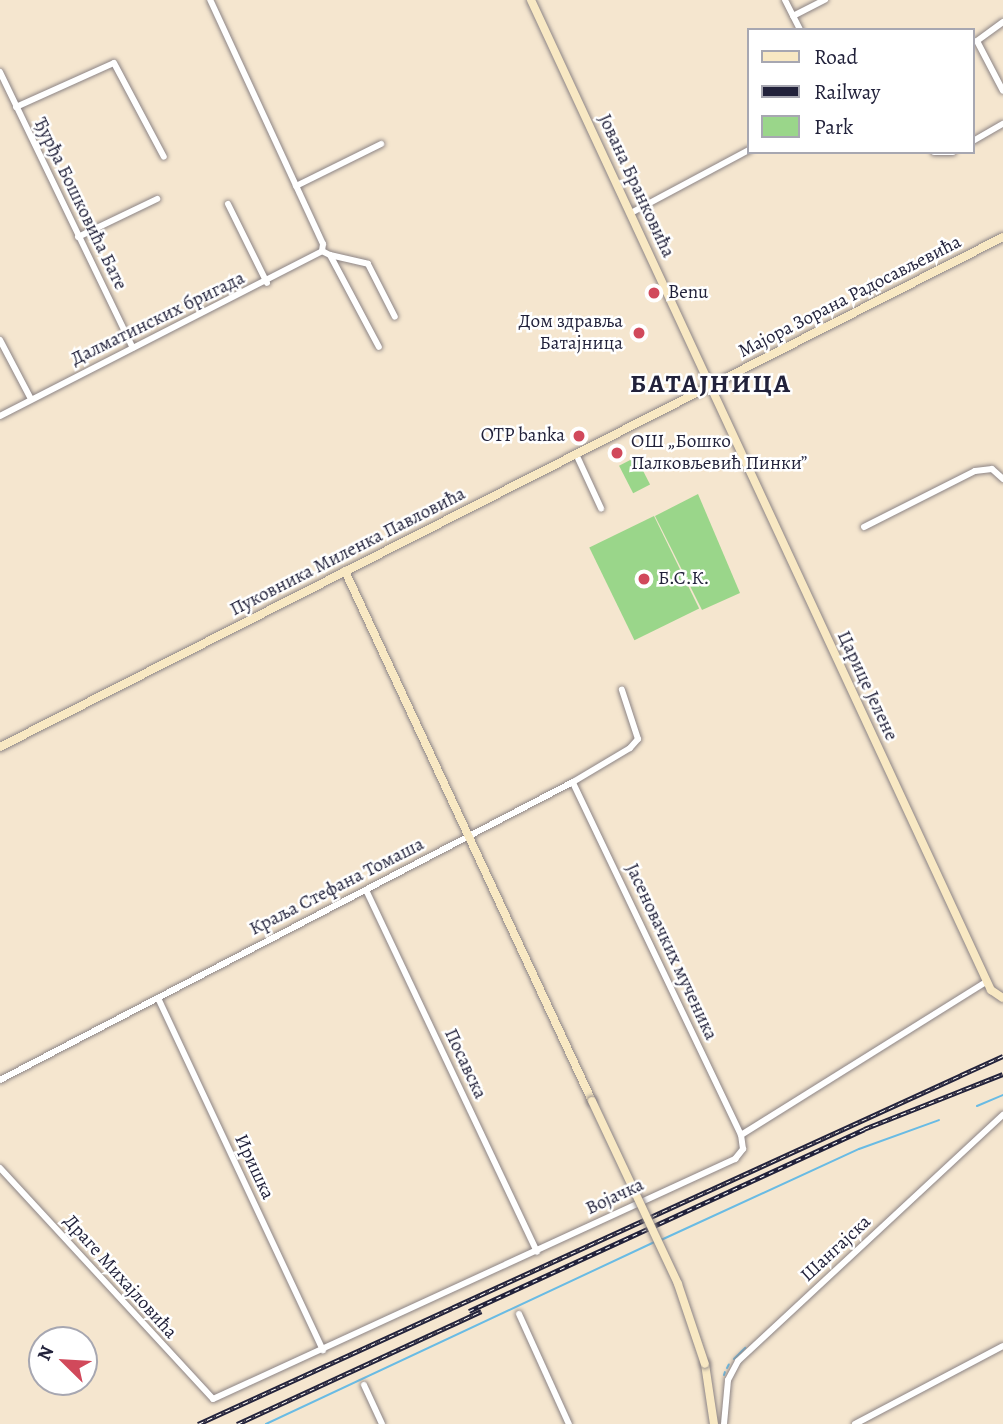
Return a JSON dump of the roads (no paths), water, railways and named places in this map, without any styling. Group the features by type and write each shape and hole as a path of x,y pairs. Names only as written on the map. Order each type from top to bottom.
{"main road":[{"name":"Јована Бранковића","path":"531,0 711,385"},
{"name":"Мајора Зорана Радосављевића","path":"711,385 1003,237"},
{"name":"Пуковника Миленка Павловића","path":"0,747 711,385"},
{"name":"Царице Јелене","path":"711,385 987,981 1000,998"},
{"path":"345,571 678,1284 705,1364 714,1424"}],"street":[{"path":"209,0 323,248 330,255 379,347"},
{"path":"785,0 799,28"},
{"path":"793,16 825,0"},
{"path":"1003,22 976,41 1003,91"},
{"path":"16,107 114,63 164,157"},
{"name":"Ђурђа Бошковића Бате","path":"0,72 132,348"},
{"path":"975,140 1003,124"},
{"path":"296,186 381,144"},
{"path":"631,213 748,150"},
{"path":"78,237 157,199"},
{"path":"228,204 267,283"},
{"name":"Далматинских бригада","path":"0,416 267,283 323,248"},
{"path":"330,255 368,264 395,317"},
{"path":"0,340 31,399"},
{"path":"576,454 601,508"},
{"path":"864,527 975,471 992,469 1003,479"},
{"name":"Краља Стефана Томаша","path":"0,1080 573,782 636,743 637,733 622,690"},
{"name":"Јасеновачких мученика","path":"573,782 741,1135"},
{"name":"Посавска","path":"366,890 537,1252"},
{"path":"741,1135 987,981"},
{"name":"Иришка","path":"158,998 323,1350"},
{"name":"Шангајска","path":"724,1424 727,1386 735,1365 1003,1115"},
{"name":"Војачка","path":"220,1398 735,1159 743,1151 741,1135"},
{"name":"Драге Михајловића","path":"0,1168 206,1396 220,1398"},
{"path":"519,1314 569,1424"},
{"path":"855,1424 1003,1346"},
{"path":"364,1385 382,1424"}],"waterway":[{"path":"977,1106 1003,1095"},
{"path":"661,1240 859,1149 939,1120"},
{"path":"266,1424 655,1242"},
{"path":"734,1359 745,1348"},
{"path":"727,1368 729,1364"}],"railway":[{"path":"198,1424 1003,1056"},
{"path":"469,1311 864,1129 1003,1074"},
{"path":"237,1424 481,1311"}],"place":[{"name":"Benu","path":"654,293"},
{"name":"Дом здравља Батајница","path":"639,333"},
{"name":"OTP banka","path":"579,436"},
{"name":"ОШ „Бошко Палковљевић Пинки”","path":"617,453"},
{"name":"Б.С.К.","path":"644,579"}],"district":[{"name":"БАТАЈНИЦА","path":"711,384"}]}
